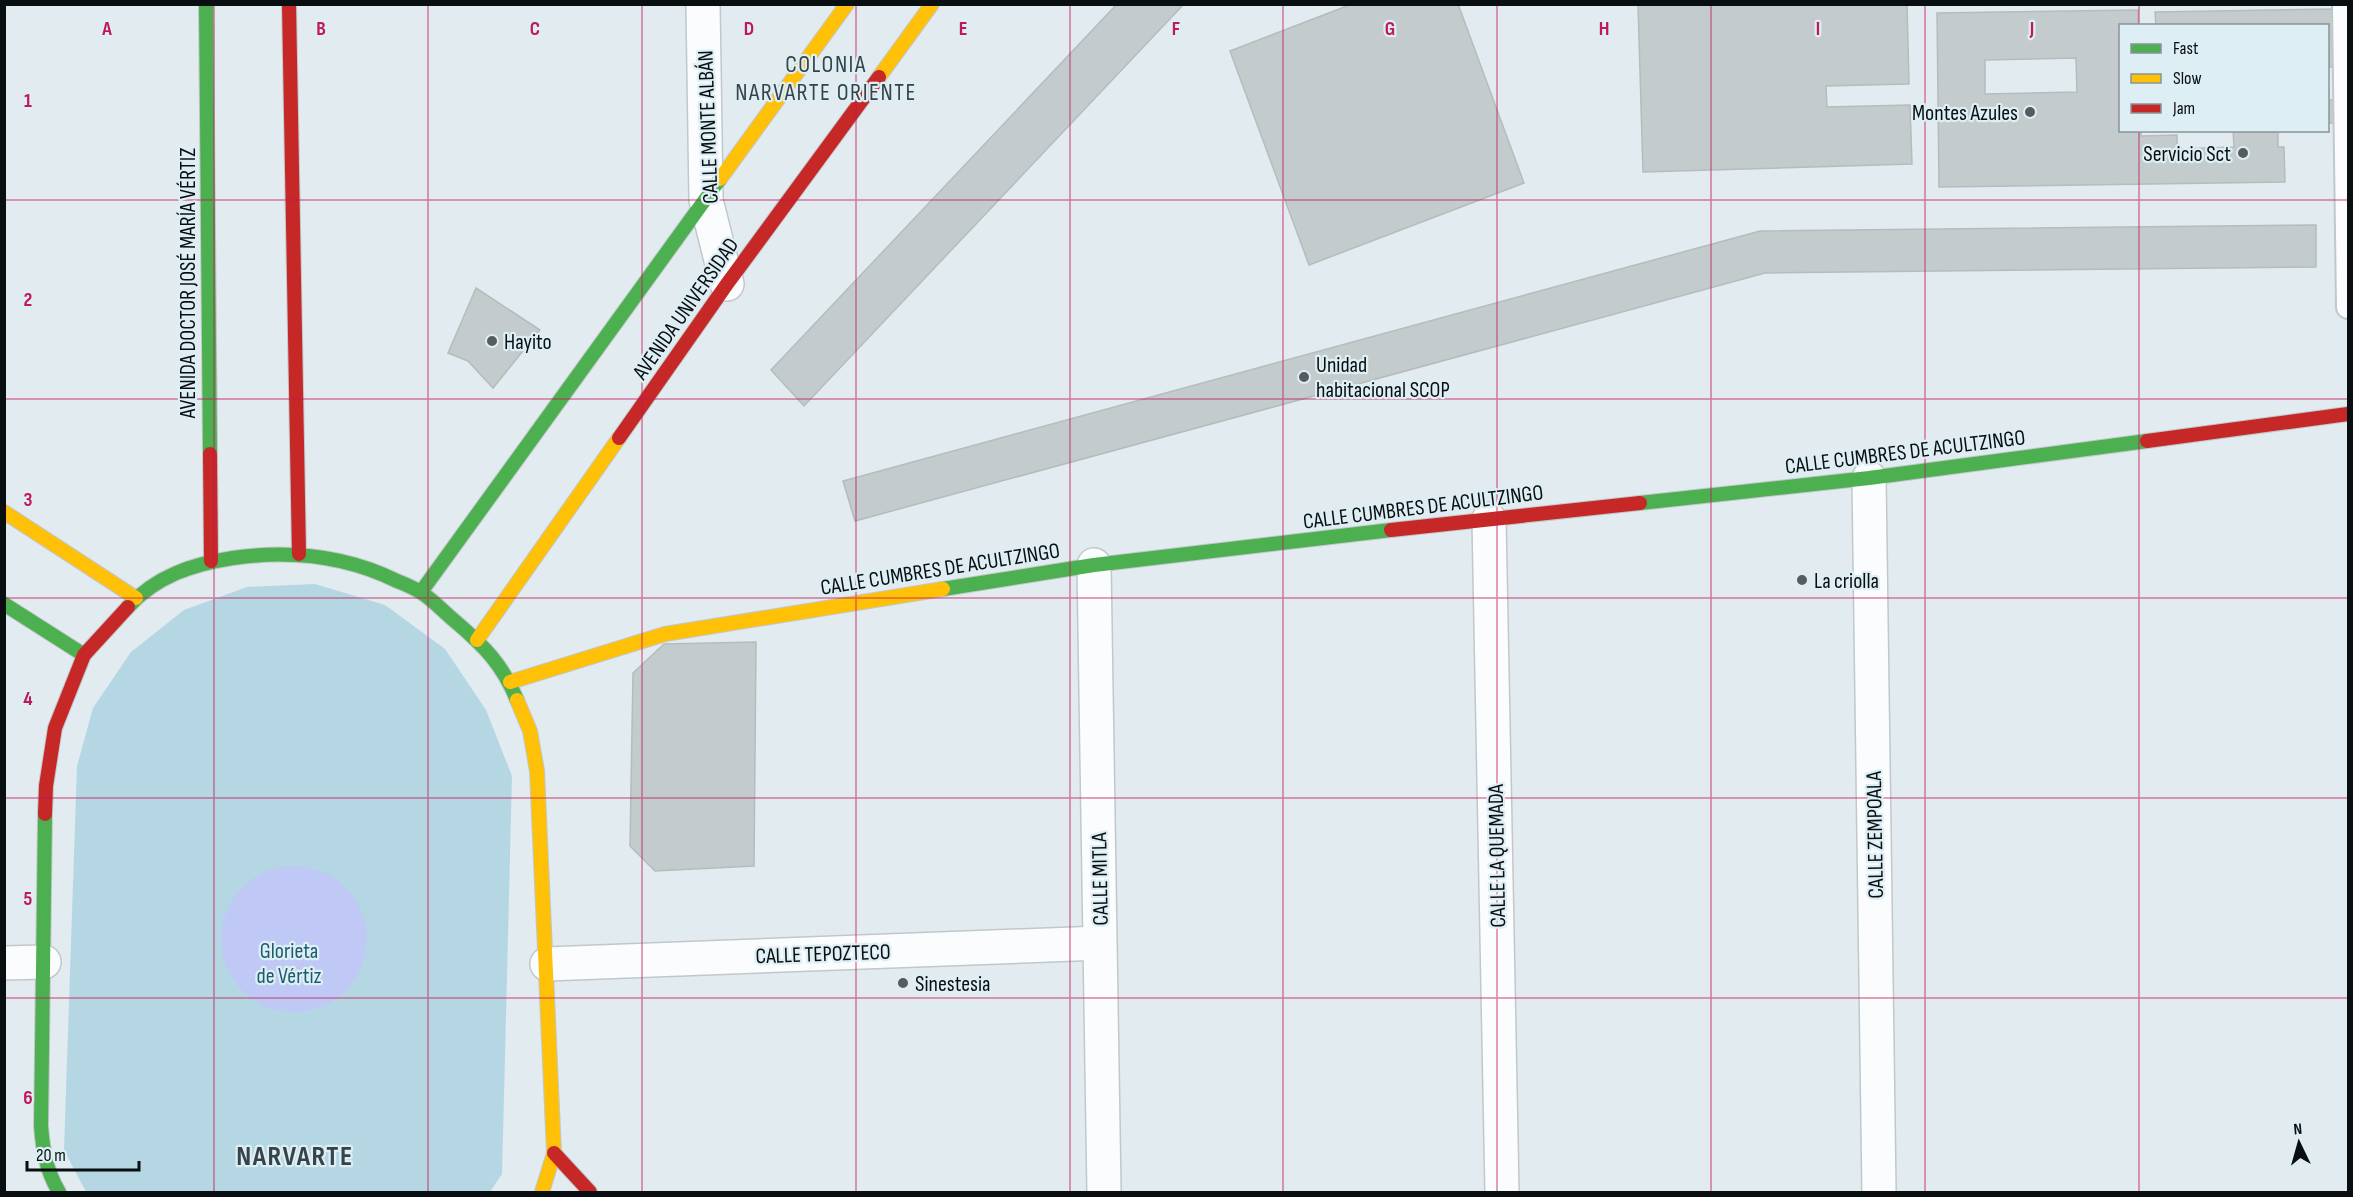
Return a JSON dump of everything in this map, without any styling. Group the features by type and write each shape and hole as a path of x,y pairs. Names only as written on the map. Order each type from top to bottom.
{"main road":[{"name":"AVENIDA DOCTOR JOSÉ MARÍA VÉRTIZ","path":"206,4 211,561"},
{"path":"289,4 299,554"},
{"name":"AVENIDA UNIVERSIDAD","path":"421,592 847,4"},
{"name":"AVENIDA UNIVERSIDAD","path":"477,640 727,284 932,4"},
{"name":"CALLE CUMBRES DE ACULTZINGO","path":"510,682 665,634 1094,565 1869,478 2349,414"},
{"path":"4,512 136,598"},
{"path":"59,1192 52,1180 44,1155 41,1126 46,786 55,728 84,655 136,598 169,574 211,561 261,554 299,554 370,568 421,592 477,640 498,662 510,682 530,731 537,771 554,1153 542,1192"},
{"path":"4,604 84,655"},
{"path":"554,1153 590,1192"}],"street":[{"name":"CALLE MONTE ALBÁN","path":"703,4 706,200 727,284"},
{"name":"CALLE ZEMPOALA","path":"1869,478 1879,1192"},
{"name":"CALLE LA QUEMADA","path":"1489,519 1502,1192"},
{"name":"CALLE MITLA","path":"1094,565 1104,1192"},
{"name":"CALLE TEPOZTECO","path":"547,964 1100,943"},
{"path":"4,963 44,962"}],"lane":[{"path":"2344,4 2349,307"}],"green space":[{"name":"Glorieta de Vértiz","path":"315,584 385,605 445,649 486,710 512,776 502,1174 490,1192 86,1192 64,1150 77,766 93,708 131,652 184,610 247,587"}],"water":[{"path":"294,866 322,872 346,887 361,911 367,939 361,967 346,991 322,1006 294,1012 266,1006 242,991 227,967 221,939 227,911 242,887 266,872"}],"building":[{"path":"1117,4 1184,4 804,406 771,370"},
{"path":"1352,4 1458,4 1524,183 1309,265 1230,51"},
{"path":"1638,4 1907,4 1909,84 1826,86 1827,107 1910,105 1912,164 1643,172"},
{"path":"2334,9 2335,67 2329,67 2329,24 2156,24 2155,12"},
{"name":"Montes Azules","path":"2138,10 2138,24 2119,24 2119,132 2141,132 2141,136 2177,135 2177,149 2234,147 2233,132 2278,132 2278,147 2284,147 2285,182 1939,187 1937,13","holes":["2076,58 2077,92 1985,94 1985,60"]},
{"path":"2329,100 2338,100 2338,123 2329,123"},
{"name":"Unidad habitacional SCOP","path":"2316,225 2316,267 1765,273 855,521 843,481 1760,231"},
{"name":"Hayito","path":"476,288 540,330 493,388 468,361 448,353"},
{"path":"756,642 754,866 655,871 630,846 633,673 664,644"}],"traffic: fast":[{"path":"206,4 210,454"},
{"path":"421,592 720,179"},
{"path":"1640,503 1869,478 2147,441"},
{"path":"943,589 1094,565 1391,530"},
{"path":"128,607 163,579 190,568 233,558 296,555 358,566 410,586 426,596 492,657 506,676 517,700"},
{"path":"4,604 84,655"},
{"path":"45,814 41,1126 46,1160 59,1192"}],"traffic: slow":[{"path":"720,179 847,4"},
{"path":"879,77 932,4"},
{"path":"477,640 619,438"},
{"path":"4,512 136,598"},
{"path":"510,682 665,634 943,589"},
{"path":"517,700 530,731 537,771 554,1153 542,1192"}],"traffic: jam":[{"path":"289,4 299,554"},
{"path":"619,438 727,284 879,77"},
{"path":"2147,441 2348,414"},
{"path":"210,454 211,561"},
{"path":"1391,530 1640,503"},
{"path":"45,814 46,786 55,728 84,655 128,607"},
{"path":"554,1153 590,1192"}],"place":[{"name":"Montes Azules","path":"2030,112"},
{"name":"Servicio Sct","path":"2243,153"},
{"name":"Hayito","path":"492,341"},
{"name":"Unidad habitacional SCOP","path":"1304,377"},
{"name":"La criolla","path":"1802,580"},
{"name":"Sinestesia","path":"903,983"}],"district":[{"name":"COLONIA NARVARTE ORIENTE","path":"826,78"},
{"name":"NARVARTE","path":"295,1155"}]}
